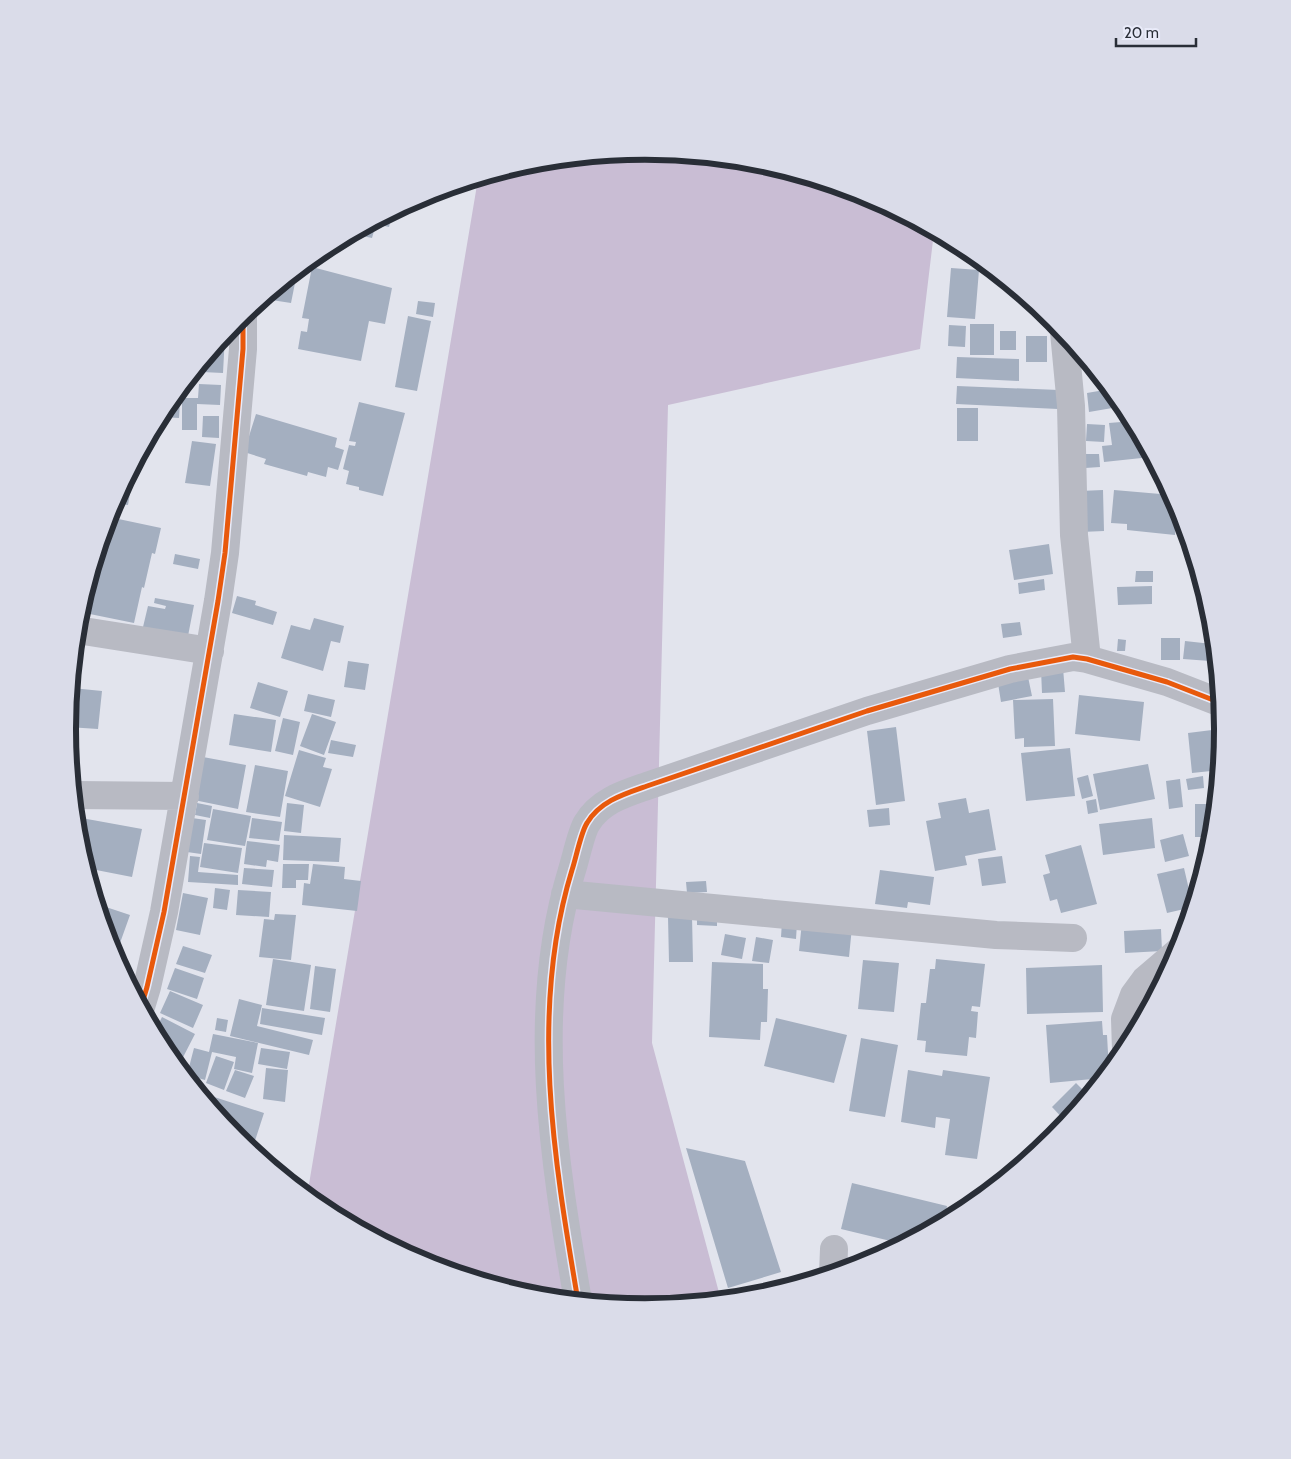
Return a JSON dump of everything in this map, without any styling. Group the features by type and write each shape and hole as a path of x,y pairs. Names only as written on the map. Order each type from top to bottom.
{"street":[{"path":"145,999 164,912 185,796 225,553 243,349 243,327"},
{"path":"1065,346 1071,406 1074,535 1088,659"},
{"path":"85,631 210,652"},
{"path":"577,1295 554,1141 548,1030 554,959 565,894 586,824 599,809 612,799 858,714 991,674 1072,657 1088,659 1167,682 1214,700"},
{"path":"80,795 185,796"},
{"path":"565,894 996,935 1073,938"},
{"path":"1126,1035 1125,1019 1134,995 1145,980 1163,964"}],"shaded area":[{"path":"608,161 683,161 720,165 757,171 828,190 897,219 933,239 920,349 668,405 652,1043 719,1294 683,1298 608,1298 534,1288 498,1279 463,1269 394,1240 329,1203 308,1188 477,186 534,171"}],"building":[{"path":"391,221 389,227 382,225"},
{"path":"374,230 372,238 363,236"},
{"path":"313,267 392,288 385,324 369,321 361,361 298,349 301,331 307,332 309,319 302,318"},
{"path":"951,268 979,270 975,319 947,317"},
{"path":"295,283 291,303 272,300"},
{"path":"418,301 435,303 433,317 416,314"},
{"path":"408,316 431,321 417,391 395,387"},
{"path":"970,324 994,324 994,355 970,355"},
{"path":"949,325 966,326 965,347 948,346"},
{"path":"1000,331 1016,331 1016,350 1000,350"},
{"path":"1026,336 1047,336 1047,362 1026,362"},
{"path":"224,347 223,373 203,372"},
{"path":"957,357 1019,359 1019,381 956,378"},
{"path":"199,384 221,385 220,405 197,404 197,430 182,430 182,399 198,398"},
{"path":"957,386 1059,390 1058,409 956,404"},
{"path":"1102,390 1115,408 1089,412 1087,393"},
{"path":"180,402 179,418 169,417"},
{"path":"359,402 405,413 383,496 359,490 359,487 346,484 349,471 343,469 349,445 355,446 356,442 349,441"},
{"path":"957,408 978,408 978,441 957,441"},
{"path":"256,414 337,438 335,447 344,450 338,470 328,467 326,477 308,472 307,476 264,464 266,459 244,452"},
{"path":"203,416 219,416 219,438 202,437"},
{"path":"1124,422 1145,458 1104,462 1102,446 1112,445 1109,423"},
{"path":"1087,424 1105,425 1104,442 1086,441"},
{"path":"192,441 216,444 210,486 185,483"},
{"path":"1085,454 1099,454 1100,467 1085,468"},
{"path":"131,487 128,505 123,504"},
{"path":"1103,490 1104,531 1081,532 1080,491"},
{"path":"1114,490 1163,494 1176,525 1175,535 1127,530 1127,524 1111,523"},
{"path":"117,519 161,528 155,554 152,553 144,588 142,587 134,623 88,614 106,547"},
{"path":"1049,544 1053,574 1014,580 1009,550"},
{"path":"175,554 200,559 198,569 173,564"},
{"path":"1136,571 1153,571 1153,582 1135,582"},
{"path":"1044,579 1045,590 1019,594 1018,583"},
{"path":"1152,586 1152,604 1118,605 1117,587"},
{"path":"237,596 256,601 255,605 277,612 273,625 232,613"},
{"path":"155,598 194,605 188,636 143,627 148,606 165,609 166,606 154,603"},
{"path":"314,618 344,626 340,643 331,641 323,671 281,658 291,625 310,630"},
{"path":"1020,622 1022,635 1003,638 1001,624"},
{"path":"1161,638 1180,638 1180,660 1161,660"},
{"path":"1118,639 1126,640 1125,651 1117,651"},
{"path":"1185,641 1208,644 1210,661 1183,659"},
{"path":"348,661 369,664 365,690 344,687"},
{"path":"1063,668 1065,692 1042,693 1041,670"},
{"path":"1027,672 1032,696 1001,702 997,677"},
{"path":"258,682 288,691 280,717 250,708"},
{"path":"77,689 102,691 98,729 76,728"},
{"path":"308,694 335,700 331,717 304,711"},
{"path":"1079,695 1144,702 1140,741 1075,734"},
{"path":"1053,699 1055,746 1024,747 1024,738 1015,739 1013,700"},
{"path":"234,714 276,720 271,752 229,745"},
{"path":"312,714 336,722 324,755 300,746"},
{"path":"283,718 300,722 293,755 275,751"},
{"path":"896,727 905,801 876,805 867,731"},
{"path":"1212,730 1214,754 1214,761 1210,761 1211,771 1192,773 1188,733"},
{"path":"331,740 356,745 353,757 328,753"},
{"path":"1070,748 1075,796 1026,801 1021,753"},
{"path":"299,750 326,758 323,767 332,769 320,807 285,796"},
{"path":"203,757 246,765 238,809 194,800"},
{"path":"1148,764 1155,799 1100,810 1093,774"},
{"path":"255,765 288,771 280,817 246,812"},
{"path":"1088,775 1093,796 1082,799 1077,778"},
{"path":"1203,776 1204,788 1188,790 1186,779"},
{"path":"1180,779 1183,807 1169,809 1166,781"},
{"path":"966,798 969,813 989,809 996,850 965,856 967,865 935,871 926,821 941,818 938,803"},
{"path":"1096,799 1098,812 1088,814 1086,801"},
{"path":"197,803 212,806 210,818 195,815"},
{"path":"287,803 304,805 301,833 284,831"},
{"path":"1195,804 1210,804 1205,837 1195,837"},
{"path":"889,808 890,825 869,827 867,810"},
{"path":"213,809 251,816 245,846 207,840"},
{"path":"83,818 142,829 132,877 94,870"},
{"path":"192,818 206,820 201,854 187,852"},
{"path":"252,818 282,822 279,841 249,838"},
{"path":"1152,818 1155,848 1103,855 1099,824"},
{"path":"1183,834 1189,856 1165,862 1160,840"},
{"path":"284,835 341,838 339,862 283,860"},
{"path":"247,841 280,845 278,862 267,860 266,867 244,864"},
{"path":"204,843 242,848 238,873 200,867"},
{"path":"1081,845 1097,904 1061,913 1057,899 1050,901 1043,875 1050,873 1045,855"},
{"path":"190,856 200,857 198,872 238,875 238,885 188,882"},
{"path":"1002,856 1006,883 982,886 978,859"},
{"path":"283,864 309,864 308,880 296,880 296,888 282,888"},
{"path":"313,864 345,867 344,879 361,881 357,911 302,905 304,883 310,884"},
{"path":"244,868 274,870 272,887 242,884"},
{"path":"1184,868 1190,894 1186,909 1167,913 1157,874"},
{"path":"880,870 934,877 930,905 908,902 907,908 875,904"},
{"path":"706,881 707,892 687,893 686,882"},
{"path":"215,888 230,890 227,910 213,908"},
{"path":"238,890 271,892 269,917 236,915"},
{"path":"183,893 208,898 200,935 176,930"},
{"path":"104,906 130,915 119,945"},
{"path":"697,912 717,913 717,926 697,925"},
{"path":"275,914 296,915 291,960 259,957 264,919 274,920"},
{"path":"692,916 693,962 669,962 668,917"},
{"path":"782,922 797,923 796,939 781,937"},
{"path":"802,922 852,927 849,957 799,951"},
{"path":"1161,929 1162,951 1125,953 1124,931"},
{"path":"725,934 746,938 742,959 721,955"},
{"path":"756,937 773,940 769,963 752,961"},
{"path":"183,946 212,955 205,973 176,964"},
{"path":"273,959 311,965 304,1011 266,1005"},
{"path":"936,959 985,964 980,1007 972,1006 971,1011 978,1012 976,1038 969,1037 967,1056 925,1052 926,1041 917,1040 921,1003 926,1003 930,969 935,969"},
{"path":"863,960 899,963 894,1012 858,1009"},
{"path":"712,962 763,964 763,989 768,989 767,1022 761,1022 760,1040 709,1037"},
{"path":"1102,965 1103,1012 1027,1014 1026,968"},
{"path":"315,966 336,969 330,1012 310,1009"},
{"path":"175,968 204,978 197,999 167,989"},
{"path":"170,991 203,1005 193,1028 160,1013"},
{"path":"239,999 262,1005 257,1026 313,1040 309,1055 230,1036"},
{"path":"262,1008 325,1018 322,1035 260,1024"},
{"path":"162,1017 195,1034 182,1059 172,1046 159,1024"},
{"path":"217,1018 228,1020 226,1032 215,1030"},
{"path":"776,1018 847,1035 834,1083 764,1066"},
{"path":"1102,1021 1103,1035 1107,1035 1108,1060 1095,1079 1050,1083 1046,1025"},
{"path":"213,1034 258,1043 252,1073 234,1069 236,1057 212,1052 205,1080 195,1077 189,1069 194,1048 209,1052"},
{"path":"861,1038 898,1045 885,1117 849,1111"},
{"path":"261,1048 290,1052 287,1069 258,1064"},
{"path":"216,1056 234,1062 224,1090 206,1083"},
{"path":"266,1068 288,1070 285,1102 263,1099"},
{"path":"235,1070 254,1076 245,1098 226,1091"},
{"path":"908,1070 942,1076 943,1070 990,1077 977,1159 945,1155 950,1119 936,1117 935,1128 901,1122"},
{"path":"1076,1083 1084,1091 1062,1117 1052,1107"},
{"path":"210,1096 264,1113 254,1143"},
{"path":"686,1148 745,1161 781,1272 728,1288"},
{"path":"852,1183 947,1206 946,1213 893,1242 841,1229"}],"cycle path":[{"path":"144,997 164,912 218,601 225,553 243,349 243,327"},
{"path":"577,1295 554,1140 549,1031 551,977 559,923 583,832 592,815 613,799 630,792 867,711 1010,669 1073,657 1087,659 1167,682 1214,700"}]}
